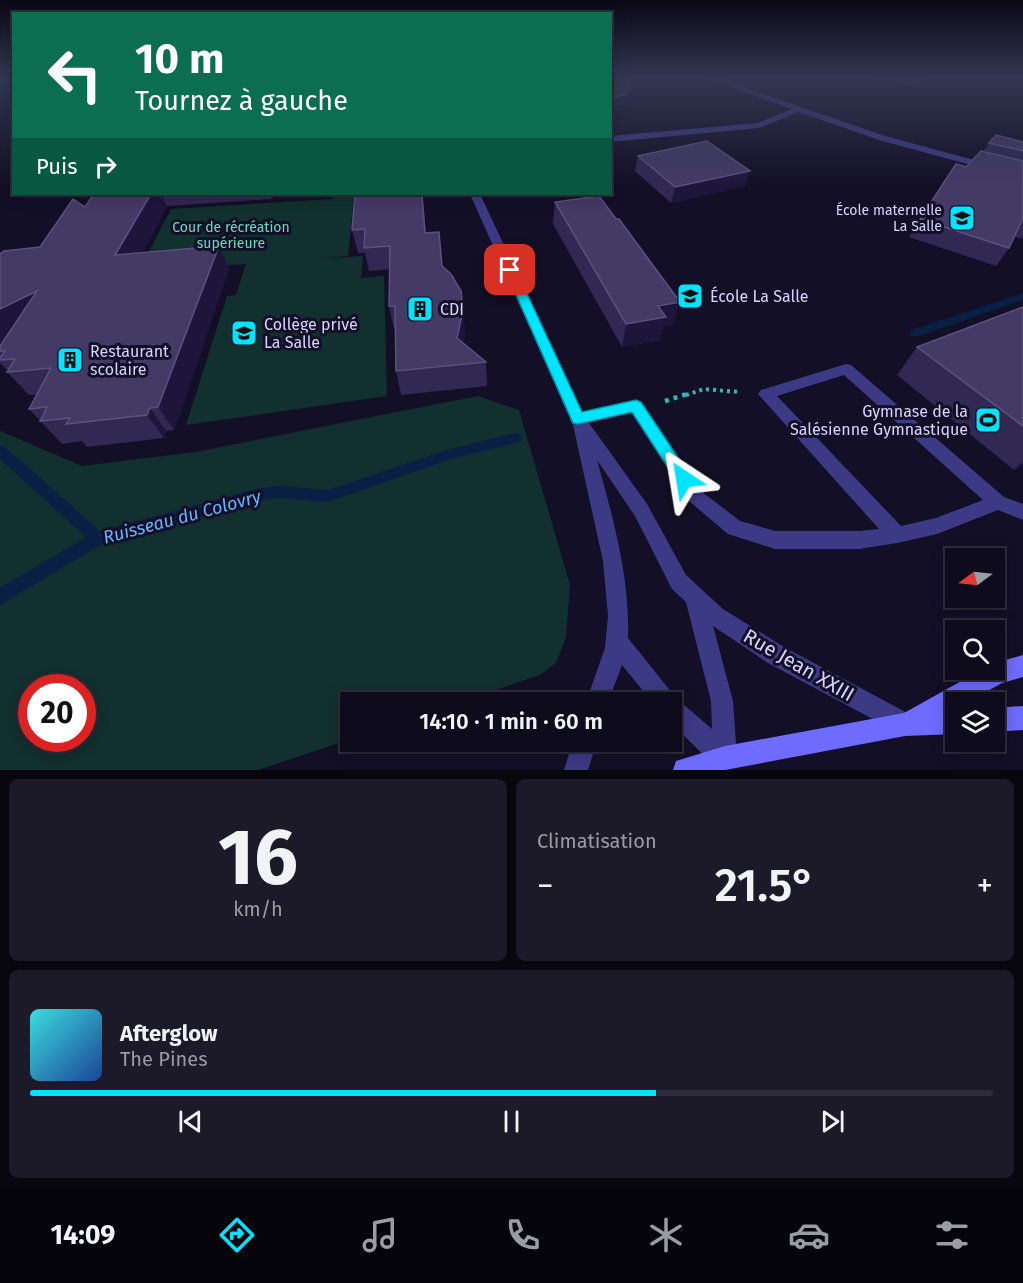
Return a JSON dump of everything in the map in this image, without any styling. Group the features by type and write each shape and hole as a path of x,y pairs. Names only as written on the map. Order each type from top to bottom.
{"main road":[{"path":"905,724 998,673 1023,666"},
{"path":"1005,719 1023,718"},
{"path":"685,770 725,759 905,724 945,722"}],"street":[{"path":"778,114 805,123 882,138"},
{"path":"612,139 759,124 787,114"},
{"path":"809,114 882,138 1023,176"},
{"name":"Rue Jean XXIII","path":"475,195 578,419 641,510 679,582 716,616 776,655 905,724"},
{"path":"897,534 766,394 846,369 998,502 1023,512"},
{"path":"578,419 636,406 695,496 735,528 775,540 859,540 897,534 938,526 998,502"},
{"name":"Rue Jean XXIII","path":"578,419 602,518 616,591 616,642 600,692"},
{"name":"Rue Jean XXIII","path":"696,600 722,702 725,759"},
{"path":"616,642 658,692"},
{"path":"682,718 725,759"},
{"path":"576,770 582,752"}],"path":[{"path":"676,398 704,389 766,394"}],"green space":[{"name":"Cour de récréation supérieure","path":"333,195 354,195 348,256 316,259 363,256 360,278 384,276 387,396 186,425 227,296 236,295 246,264 179,268 131,286 171,209 332,199"},
{"path":"478,396 519,410 570,585 566,637 556,663 540,675 490,692 340,692 340,743 258,770 0,770 0,431 82,466 195,452"}],"building":[{"path":"996,135 1023,142 1023,151 989,143"},
{"path":"707,141 750,171 675,187 638,156"},
{"path":"981,151 1023,161 1023,218 1009,248 920,219 956,164 966,167"},
{"path":"93,195 150,195 115,255 219,246 158,407 150,408 147,415 66,424 70,418 40,421 47,407 29,409 51,368 7,372 15,359 0,360 5,351 0,351 0,346 37,291 0,309 0,254 4,251 40,247 73,199 85,207"},
{"path":"355,195 422,195 425,233 439,232 442,266 451,274 461,291 463,310 457,338 486,362 396,371 395,306 389,306 390,246 364,248 365,229 352,230"},
{"path":"599,196 616,219 619,219 680,302 658,306 666,317 626,324 555,202"},
{"path":"1023,307 1023,426 917,347"}],"waterway":[{"path":"915,333 1023,296"},
{"name":"Ruisseau du Colovry","path":"98,538 260,494 281,492 328,496 450,454 515,438"},
{"path":"0,451 98,538"},
{"name":"Ruisseau du Colovry","path":"0,597 98,538"}],"place":[{"name":"École maternelle La Salle","path":"962,218"},
{"name":"École La Salle","path":"690,296"},
{"name":"CDI","path":"420,309"},
{"name":"Collège privé La Salle","path":"244,333"},
{"name":"Restaurant scolaire","path":"70,360"},
{"name":"Gymnase de la Salésienne Gymnastique","path":"988,420"}],"route":[{"path":"510,270 578,419 636,406 684,479"}]}
